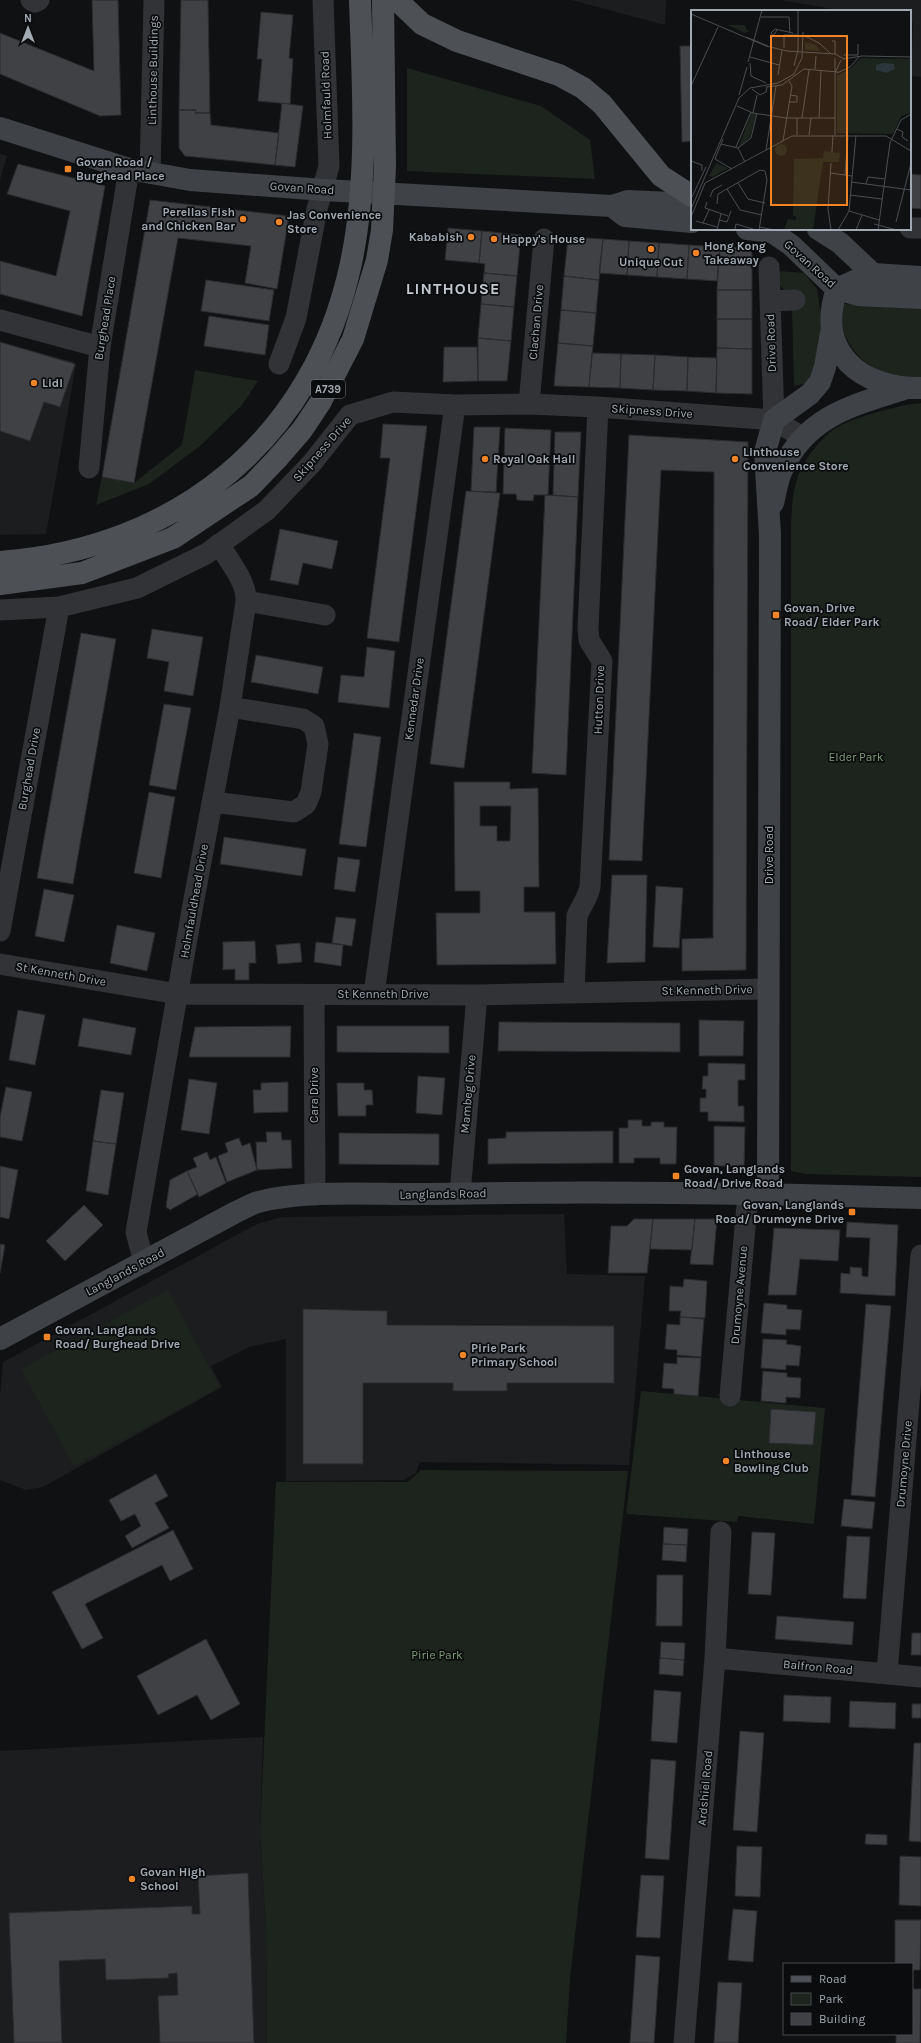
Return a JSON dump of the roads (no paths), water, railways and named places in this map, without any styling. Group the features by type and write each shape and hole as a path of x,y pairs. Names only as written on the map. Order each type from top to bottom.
{"main road":[{"name":"A739","path":"0,562 47,557 117,539 191,502 224,477 258,447 283,417 306,382 330,336 346,285 357,229 363,167 363,95 360,0"},
{"name":"A739","path":"0,584 82,573 173,538 250,486 276,460 302,430 320,403 353,339 375,267 382,230 385,158 383,0"},
{"path":"397,0 422,24 457,42 559,75 583,88 602,104 661,176 691,195"}],"street":[{"path":"31,0 35,2 39,0"},
{"name":"Linthouse Buildings","path":"139,171 152,140 154,0"},
{"name":"Holmfauld Road","path":"279,364 296,318 317,209 332,190 329,166 323,0"},
{"name":"Govan Road","path":"0,128 139,171 190,180 332,190 612,206 628,201 691,204"},
{"name":"Burghead Place","path":"89,468 92,420 100,347 139,171"},
{"name":"Govan Road","path":"612,206 625,216 691,222"},
{"name":"Govan Road","path":"760,230 772,231 791,245 837,289 858,295 921,298"},
{"path":"820,230 840,243 873,274"},
{"name":"Clachan Drive","path":"529,404 544,239"},
{"name":"Drive Road","path":"758,1193 769,990 770,516 766,483 765,452 774,420 769,266"},
{"path":"802,437 774,420 810,394 820,382 825,367 831,333 832,303 837,289 873,274 921,277"},
{"path":"770,301 796,300"},
{"path":"0,320 100,347"},
{"path":"831,333 836,348 846,361 870,378 914,388"},
{"name":"Drive Road","path":"770,516 781,472 796,444 802,437 821,421 859,404 914,388"},
{"name":"Skipness Drive","path":"0,610 59,607 137,588 206,554 267,510 312,463 350,415 392,402 455,405 529,404 598,407 774,420"},
{"name":"Kennedar Drive","path":"374,994 455,405"},
{"name":"Hutton Drive","path":"574,992 577,916 582,904 589,895 590,887 602,661 589,640 588,628 598,407"},
{"name":"Holmfauldhead Drive","path":"144,1263 136,1232 230,707 247,593 220,544"},
{"path":"246,601 325,615"},
{"name":"Burghead Drive","path":"0,931 59,607"},
{"path":"213,802 294,812 306,804 311,792 318,744 314,726 303,719 230,707"},
{"name":"St Kenneth Drive","path":"0,964 178,994 477,994 769,990"},
{"name":"Cara Drive","path":"314,994 315,1195"},
{"name":"Mambeg Drive","path":"460,1194 477,994"},
{"name":"Langlands Road","path":"0,1339 144,1263 236,1212 257,1203 315,1195 758,1193 921,1198"},
{"name":"Drumoyne Avenue","path":"730,1396 758,1193"},
{"name":"Drumoyne Drive","path":"887,1674 921,1255"},
{"name":"Ardshiel Road","path":"684,2043 715,1658 721,1532"},
{"name":"Balfron Road","path":"715,1658 921,1677"}],"place":[{"name":"Govan Road / Burghead Place","path":"68,169"},
{"name":"Perellas Fish and Chicken Bar","path":"243,219"},
{"name":"Jas Convenience Store","path":"279,222"},
{"name":"Kababish","path":"471,237"},
{"name":"Happy's House","path":"494,239"},
{"name":"Unique Cut","path":"651,249"},
{"name":"Hong Kong Takeaway","path":"696,253"},
{"name":"Lidl","path":"34,383"},
{"name":"Royal Oak Hall","path":"485,459"},
{"name":"Linthouse Convenience Store","path":"735,459"},
{"name":"Govan, Drive Road/ Elder Park","path":"776,615"},
{"name":"Govan, Langlands Road/ Drive Road","path":"676,1176"},
{"name":"Govan, Langlands Road/ Drumoyne Drive","path":"852,1212"},
{"name":"Govan, Langlands Road/ Burghead Drive","path":"47,1337"},
{"name":"Pirie Park Primary School","path":"463,1355"},
{"name":"Linthouse Bowling Club","path":"726,1461"},
{"name":"Govan High School","path":"132,1879"}],"district":[{"name":"LINTHOUSE","path":"453,288"}],"park label":[{"name":"Elder Park","path":"856,757"},
{"name":"Pirie Park","path":"437,1655"}]}
